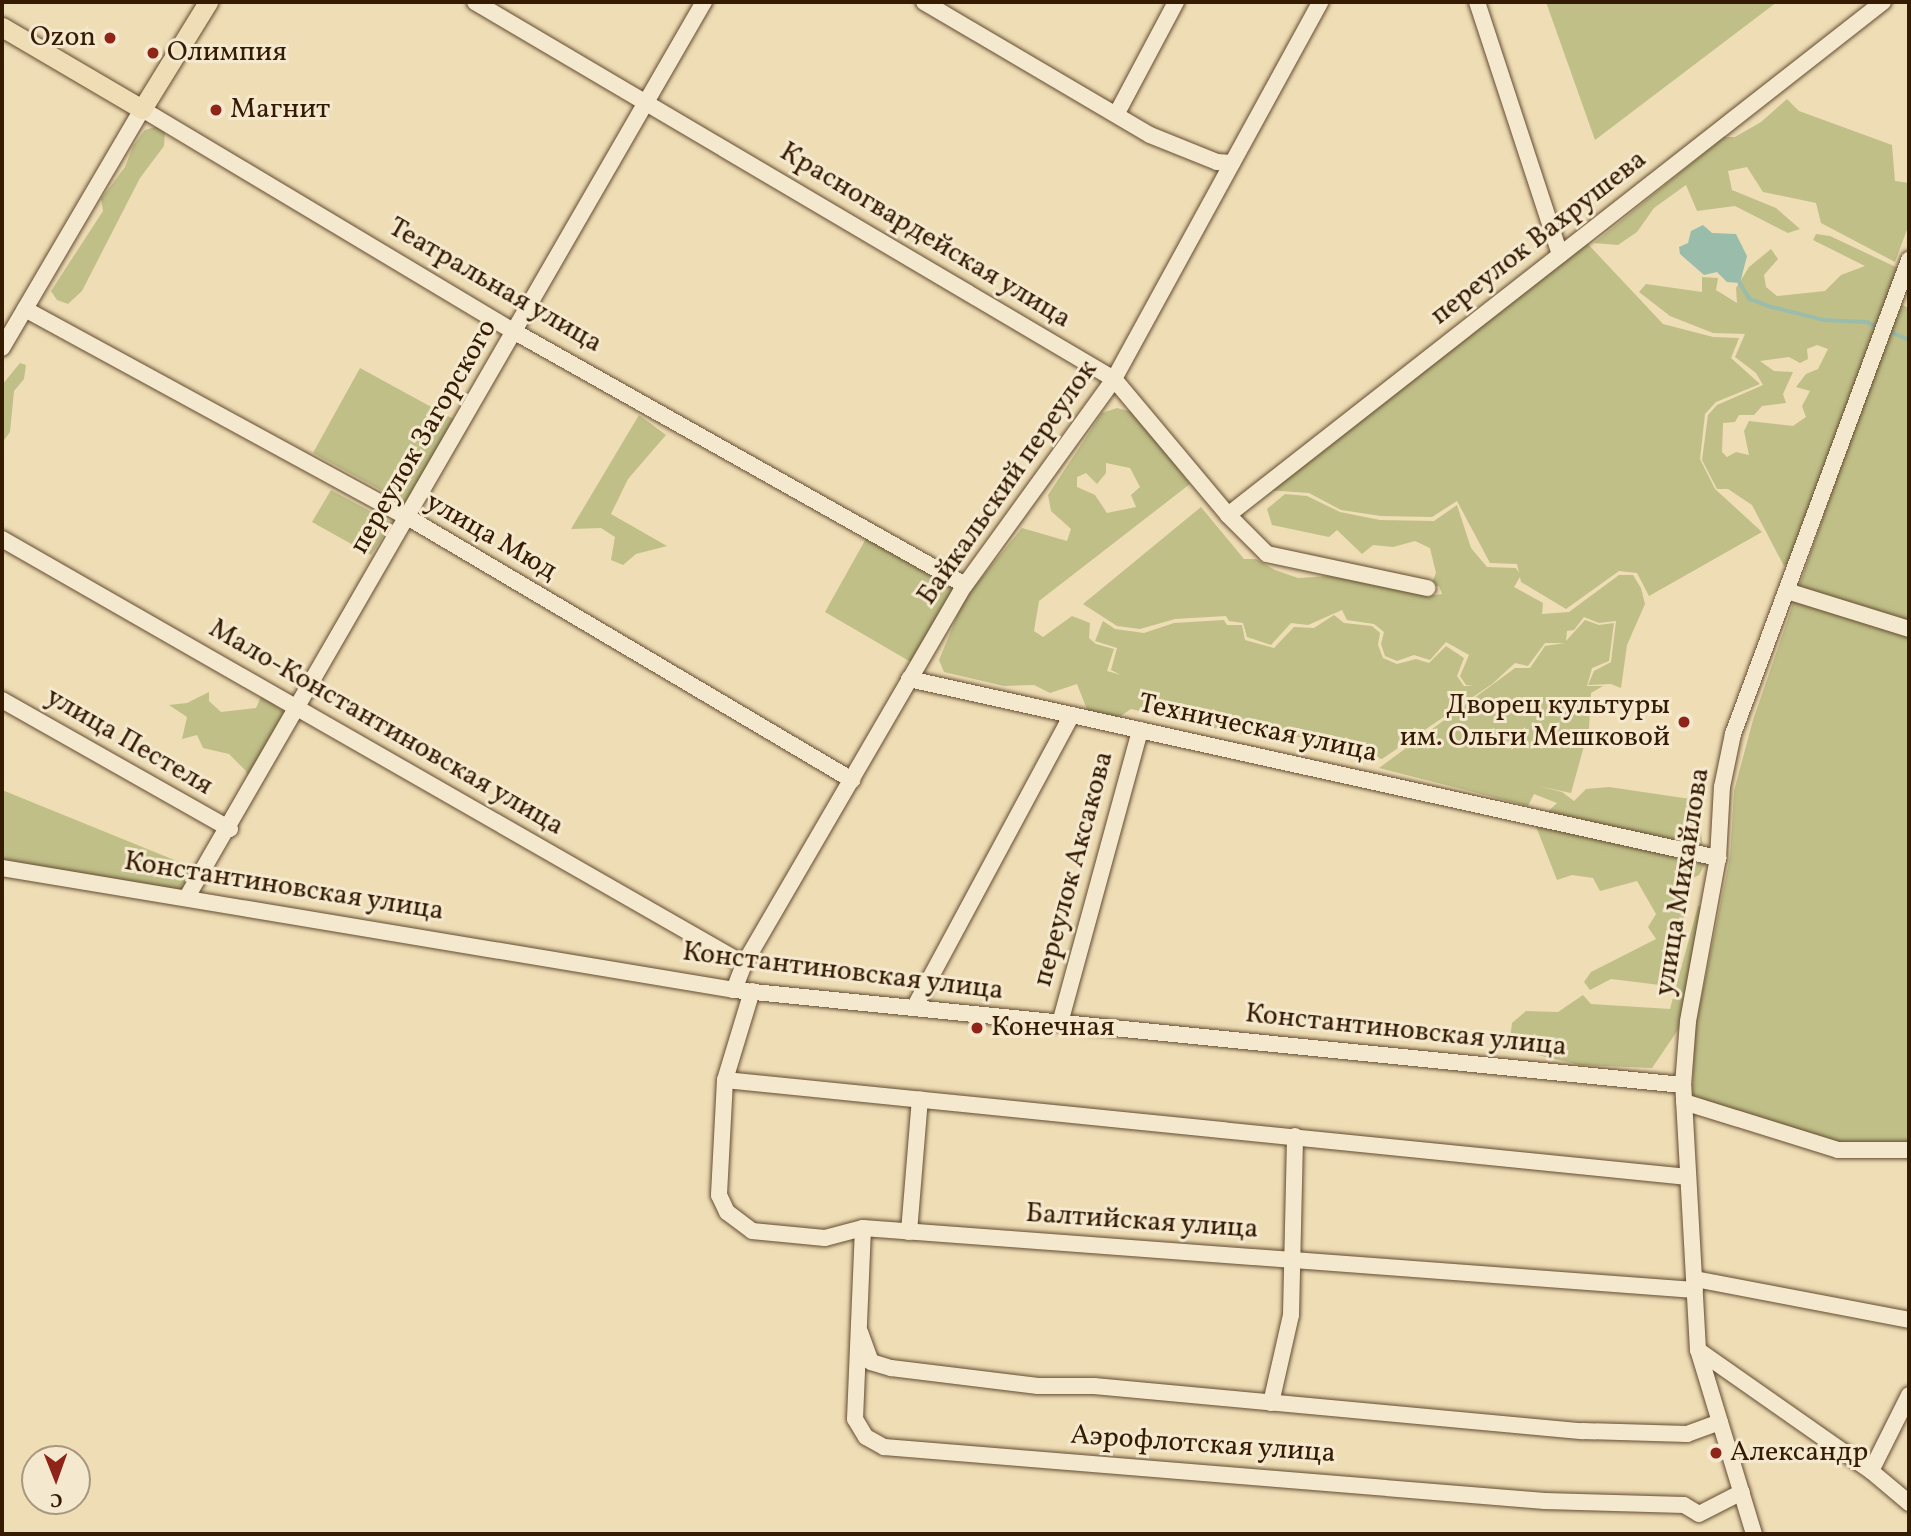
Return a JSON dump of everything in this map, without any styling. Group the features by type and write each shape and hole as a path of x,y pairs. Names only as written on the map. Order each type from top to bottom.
{"main road":[{"path":"142,109 208,2"},
{"name":"Театральная улица","path":"2,27 142,109"}],"street":[{"name":"Красногвардейская улица","path":"475,2 647,101 1114,379 1228,515 1268,554 1427,587"},
{"name":"переулок Загорского","path":"187,897 409,518 704,2"},
{"path":"924,2 1117,113 1150,135 1217,162 1232,163"},
{"path":"1117,113 1176,2"},
{"name":"Байкальский переулок","path":"734,990 744,964 965,585 1114,379 1320,2"},
{"path":"1477,2 1560,255"},
{"name":"переулок Вахрушева","path":"1228,515 1883,2"},
{"path":"2,348 142,109"},
{"name":"Театральная улица","path":"142,109 515,332 965,585"},
{"name":"улица Михайлова","path":"1754,1534 1698,1350 1683,1086 1688,1021 1718,858 1722,787 1733,734 1909,260"},
{"name":"улица Мюд","path":"25,309 409,518 852,780"},
{"name":"Мало-Константиновская улица","path":"2,539 298,706 744,964"},
{"path":"1787,591 1909,629"},
{"name":"Техническая улица","path":"909,679 1718,858"},
{"name":"улица Пестеля","path":"2,700 229,829"},
{"path":"914,1008 1072,715"},
{"name":"переулок Аксакова","path":"1060,1023 1140,730"},
{"name":"Константиновская улица","path":"2,868 734,990 1683,1086"},
{"name":"Балтийская улица","path":"752,991 725,1080 719,1195 727,1212 752,1231 788,1237 825,1238 863,1228 1295,1260 1695,1284 1909,1320"},
{"path":"725,1080 1688,1177"},
{"path":"909,1231 920,1099"},
{"path":"1684,1102 1838,1150 1909,1150"},
{"path":"1271,1403 1291,1315 1295,1260 1295,1136"},
{"name":"Аэрофлотская улица","path":"863,1228 855,1419 866,1437 884,1447 1545,1501 1684,1505 1699,1514 1742,1492"},
{"path":"858,1325 871,1362 891,1368 1038,1386 1094,1386 1583,1431 1687,1434 1720,1422"},
{"path":"1698,1350 1871,1471 1909,1503"},
{"path":"1871,1471 1909,1395"}],"shaded area":[{"path":"1546,2 1777,2 1595,140"},
{"path":"1787,99 1799,111 1892,145 1895,181 1909,183 1909,224 1895,262 1821,223 1816,203 1763,192 1747,167 1728,171 1732,190 1776,208 1800,229 1788,233 1735,206 1697,211 1686,185 1654,208 1637,232 1618,245 1594,243 1724,137 1735,137 1761,122"},
{"path":"155,127 165,132 164,146 140,178 82,291 68,304 57,300 51,291 103,211 101,199 125,167 133,146 145,130"},
{"path":"1703,225 1712,233 1736,234 1747,256 1740,283 1727,282 1717,272 1704,275 1680,254 1679,247 1688,243 1691,231"},
{"path":"1816,234 1830,236 1900,269 1791,561 1784,566 1752,505 1728,489 1717,489 1702,460 1708,415 1717,405 1763,385 1756,373 1735,357 1745,334 1713,333 1670,316 1639,292 1646,284 1702,292 1702,277 1718,278 1716,290 1737,303 1736,288 1749,267 1771,249 1778,259 1764,275 1766,287 1777,296 1825,291 1841,275 1865,266 1813,240","holes":["1817,345 1828,349 1818,369 1806,374 1796,387 1810,391 1802,406 1806,417 1793,426 1749,421 1744,431 1749,455 1736,452 1727,457 1722,452 1723,423 1735,422 1739,415 1754,415 1762,406 1786,403 1783,394 1793,372 1774,371 1760,361 1789,357 1800,363 1808,359 1807,349"]},
{"path":"1586,242 1663,324 1713,337 1739,338 1731,358 1760,384 1716,402 1705,414 1700,459 1715,489 1762,532 1649,596 1637,573 1619,571 1566,609 1521,582 1520,577 1514,587 1543,603 1542,614 1569,612 1619,575 1633,575 1641,588 1645,604 1627,645 1621,688 1611,684 1588,685 1594,671 1611,662 1616,621 1599,623 1584,617 1574,630 1567,631 1566,641 1585,620 1599,625 1614,623 1609,661 1592,668 1587,686 1603,686 1591,693 1589,728 1571,793 1538,786 1562,792 1574,801 1586,789 1609,787 1697,800 1705,864 1699,875 1674,887 1682,902 1684,921 1662,963 1660,985 1611,979 1590,990 1584,982 1591,972 1656,939 1648,927 1656,914 1637,881 1600,891 1593,878 1572,875 1557,880 1535,824 1557,803 1534,794 1528,806 1379,768 1515,668 1530,668 1545,646 1565,643 1545,643 1528,666 1515,663 1492,684 1382,759 1326,748 1300,737 1267,740 1131,709 1119,717 1088,712 1077,684 1050,693 1034,685 1004,686 944,672 939,660 964,599 1022,528 1067,541 1071,529 1051,511 1048,495 1102,413 1117,408 1136,413 1190,484 1039,601 1034,631 1043,637 1072,616 1090,623 1089,638 1096,644 1114,649 1107,671 1121,675 1111,670 1117,648 1095,641 1103,621 1115,629 1144,633 1174,623 1224,620 1227,625 1242,625 1245,640 1274,648 1294,627 1314,628 1334,615 1344,623 1372,626 1380,633 1378,645 1383,658 1397,664 1416,659 1429,663 1446,646 1464,658 1457,676 1464,686 1474,686 1466,685 1460,676 1469,655 1446,642 1430,660 1414,655 1397,661 1385,656 1381,644 1384,632 1374,624 1347,620 1342,610 1308,625 1291,623 1271,645 1247,637 1243,623 1229,621 1226,616 1175,619 1140,629 1117,626 1083,604 1201,507 1244,559 1256,559 1275,570 1298,578 1330,576 1427,596 1442,594 1439,586 1431,585 1436,573 1430,548 1415,541 1393,547 1373,545 1362,554 1337,530 1329,537 1272,525 1267,509 1285,494 1307,496 1340,512 1380,520 1434,521 1457,505 1471,548 1487,567 1516,568 1519,573 1517,564 1490,563 1457,501 1432,517 1381,516 1341,510 1309,493 1268,490","holes":["1106,463 1130,468 1140,487 1131,495 1136,507 1107,513 1095,495 1077,487 1077,477 1086,473 1097,484 1106,473"]},
{"path":"1897,303 1909,308 1909,1143 1838,1143 1692,1098 1695,1029 1730,857 1734,791 1753,720"},
{"path":"20,363 26,365 24,379 14,391 10,432 2,443 2,385"},
{"path":"360,368 457,421 410,506 313,453"},
{"path":"639,415 666,435 628,479 611,514 667,546 636,554 623,565 611,560 615,537 601,528 571,529"},
{"path":"331,490 392,523 371,555 312,522"},
{"path":"868,535 952,587 952,596 916,665 825,612"},
{"path":"209,692 209,701 221,712 256,708 262,695 288,715 249,782 246,771 229,754 203,748 197,735 182,739 187,717 169,705 187,703"},
{"path":"2,790 194,868 183,892 2,859"},
{"path":"1698,906 1702,906 1682,1024 1652,1068 1580,1065 1529,1053 1521,1039 1510,1039 1512,1023 1526,1011 1558,1012 1583,995 1591,1004 1670,1009"}],"waterway":[{"path":"1740,283 1750,299 1768,306 1824,320 1866,322 1879,327"},
{"path":"1889,331 1909,340"}],"place":[{"name":"Ozon","path":"110,38"},
{"name":"Олимпия","path":"153,53"},
{"name":"Магнит","path":"216,110"},
{"name":"Дворец культуры им. Ольги Мешковой","path":"1684,722"},
{"name":"Конечная","path":"977,1028"},
{"name":"Александр","path":"1716,1453"}]}
